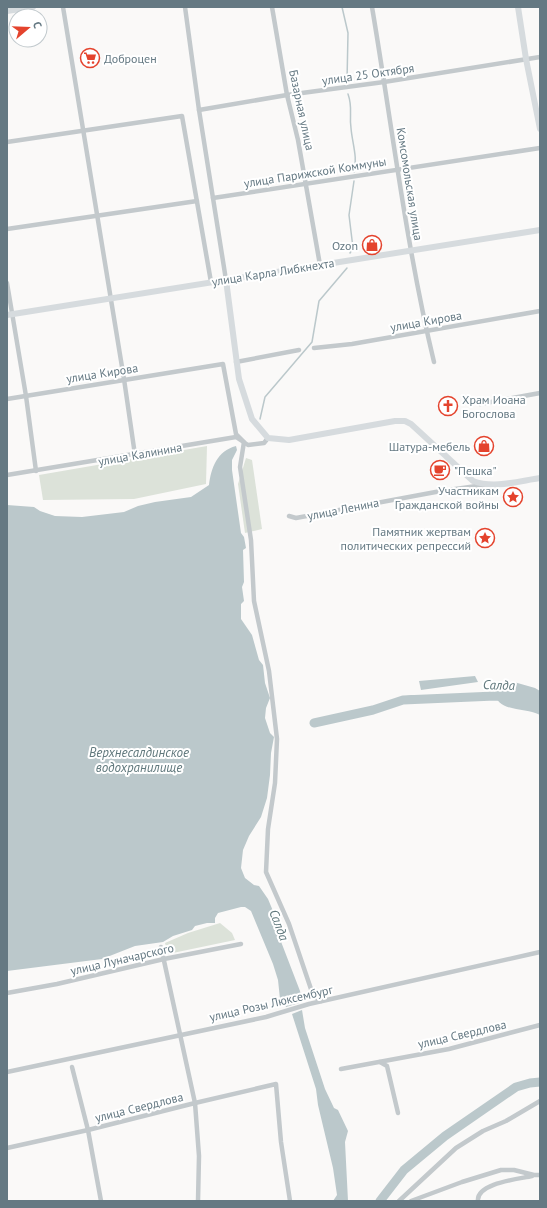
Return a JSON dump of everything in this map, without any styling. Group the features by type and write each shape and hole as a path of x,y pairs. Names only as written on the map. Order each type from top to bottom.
{"main road":[{"path":"7,11 33,7"},
{"path":"518,7 526,59 540,129"},
{"name":"улица Карла Либкнехта","path":"10,315 540,230"},
{"path":"226,280 239,379 252,419 268,438 289,440 395,420 405,421 425,436 473,481 484,485"},
{"name":"улица Ленина","path":"484,485 540,478"}],"street":[{"path":"63,7 135,455"},
{"path":"185,7 212,198 226,280"},
{"name":"Базарная улица","path":"272,7 287,95 298,140 320,265"},
{"name":"Комсомольская улица","path":"372,7 411,251 426,332 434,362"},
{"name":"улица 25 Октября","path":"199,110 287,95 384,82 540,57"},
{"path":"7,142 182,116 211,282"},
{"name":"улица Парижской Коммуны","path":"212,198 540,148"},
{"path":"7,229 197,202"},
{"path":"7,283 10,315 26,396 36,471"},
{"name":"улица Кирова","path":"314,348 352,344 426,332 540,311"},
{"path":"236,362 300,350"},
{"name":"улица Кирова","path":"7,399 224,364 236,434 244,442"},
{"path":"480,404 540,393"},
{"name":"улица Калинина","path":"7,476 236,437 248,445 264,443 268,438"},
{"path":"244,442 240,467 251,540 254,601 269,671 277,739 275,783 268,829 266,872 289,924 313,995 321,1001"},
{"name":"улица Ленина","path":"289,516 296,518 434,492 484,485"},
{"name":"улица Луначарского","path":"7,993 57,984 164,959 241,944"},
{"path":"161,947 195,1103 199,1156 198,1201"},
{"name":"улица Розы Люксембург","path":"7,1072 258,1018 321,1001 540,952"},
{"name":"улица Свердлова","path":"341,1069 449,1049 540,1025"},
{"path":"380,1062 387,1066 398,1113"},
{"path":"72,1067 88,1130 101,1201"},
{"name":"улица Свердлова","path":"7,1148 88,1130 276,1084 281,1142 290,1201"},
{"path":"399,1201 456,1148 483,1131 540,1101"},
{"path":"411,1201 462,1182 501,1170 514,1170 534,1175"},
{"path":"478,1201 481,1191 492,1184 540,1175"}],"shaded area":[{"path":"207,446 206,484 134,499 43,500 39,475"},
{"path":"246,458 252,460 262,529 245,533 238,484"},
{"path":"220,923 232,933 235,940 168,954 165,943 188,933"}],"water":[{"name":"Верхнесалдинское водохранилище","path":"236,446 237,450 232,460 232,470 241,533 244,537 246,548 243,550 244,582 242,587 244,601 241,604 241,619 252,635 259,660 263,665 265,683 270,698 266,708 265,718 270,733 274,737 267,798 261,817 249,836 243,850 241,868 245,878 254,885 259,886 268,899 273,911 280,939 300,991 301,996 299,997 302,1002 286,1007 284,1002 280,999 278,980 273,964 251,911 245,907 218,913 215,918 215,923 195,926 192,930 173,936 163,942 135,946 102,959 7,971 7,505 34,507 40,511 55,516 82,517 124,512 138,506 155,502 191,497 209,485 211,472 216,461 229,448"},
{"path":"475,676 478,682 421,690 419,681"},
{"path":"514,682 540,691 540,715 506,706 500,703 496,698 495,691"},
{"path":"412,695 432,699 428,701 404,702 403,700 406,696"},
{"path":"302,1010 305,1028 325,1089 334,1108 338,1110 348,1131 345,1142 348,1201 333,1201 337,1195 333,1168 318,1105 316,1089 292,1014"}],"waterway":[{"path":"342,7 348,33 347,81"},
{"path":"348,94 355,156 354,172"},
{"path":"350,253 353,248 349,215 354,181"},
{"path":"260,419 265,397 312,342 319,301 347,268"},
{"name":"Салда","path":"314,723 373,710 403,700 495,696 506,697"},
{"name":"Салда","path":"380,1201 404,1170 445,1136 516,1087 540,1082"}],"place":[{"name":"Доброцен","path":"90,58"},
{"name":"Ozon","path":"372,245"},
{"name":"Храм Иоана Богослова","path":"448,406"},
{"name":"Шатура-мебель","path":"484,446"},
{"name":"\"Пешка\"","path":"440,470"},
{"name":"Участникам Гражданской войны","path":"513,497"},
{"name":"Памятник жертвам политических репрессий","path":"485,538"}]}
